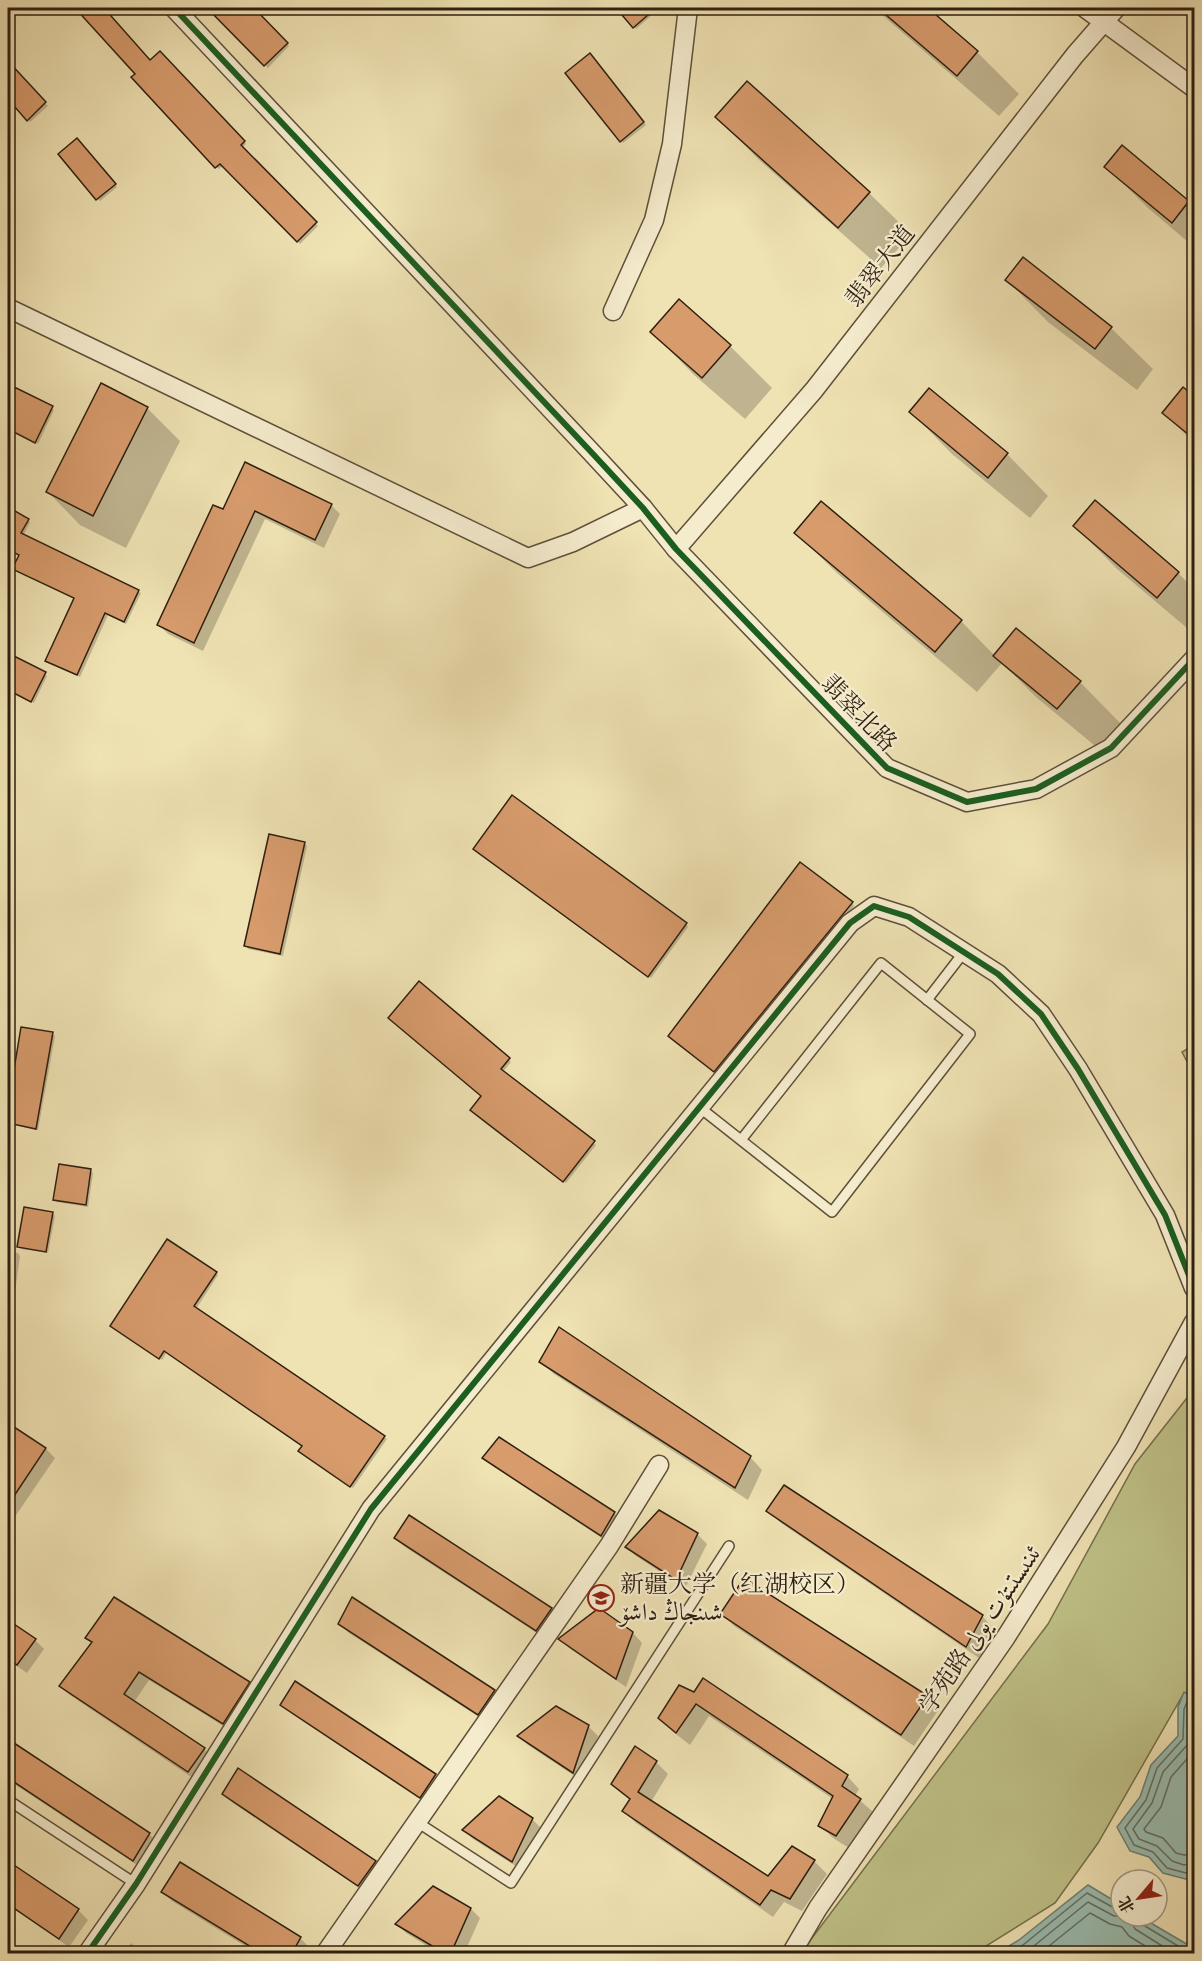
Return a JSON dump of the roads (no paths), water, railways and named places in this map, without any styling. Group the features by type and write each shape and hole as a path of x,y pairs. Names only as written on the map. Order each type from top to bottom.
{"street":[{"name":"翡翠北路","path":"174,8 643,508 676,549 887,768 967,802 1036,789 1111,748 1194,659"},
{"path":"613,311 654,220 672,144 688,8"},
{"path":"1085,8 1110,15 1194,88"},
{"name":"翡翠大道","path":"676,549 814,390 1075,55 1110,15"},
{"path":"8,308 528,558 573,542 643,508"},
{"path":"87,1953 136,1884 371,1509 850,923 874,906 909,917 964,952 998,974 1041,1014 1078,1069 1165,1215 1194,1287"},
{"name":"学苑路 ئىنىستىتۇت يولى","path":"791,1953 818,1908 1006,1637 1126,1447 1194,1322"},
{"path":"325,1953 609,1546 659,1465"}],"lane":[{"path":"927,1000 964,952"},
{"path":"699,1107 832,1212 970,1035 881,963 741,1140"},
{"path":"417,1822 511,1884 729,1546"},
{"path":"8,1800 136,1884"}],"water":[{"path":"1184,1692 1194,1698 1194,1874 1189,1880 1169,1875 1169,1868 1159,1868 1149,1857 1130,1851 1117,1827 1140,1797 1151,1765 1178,1736 1178,1707"},
{"path":"1088,1885 1109,1898 1109,1928 1159,1928 1190,1946 1190,1953 997,1953 1019,1940"}],"place":[{"name":"新疆大学（红湖校区） شىنجاڭ داشۆ","path":"601,1598"}]}
